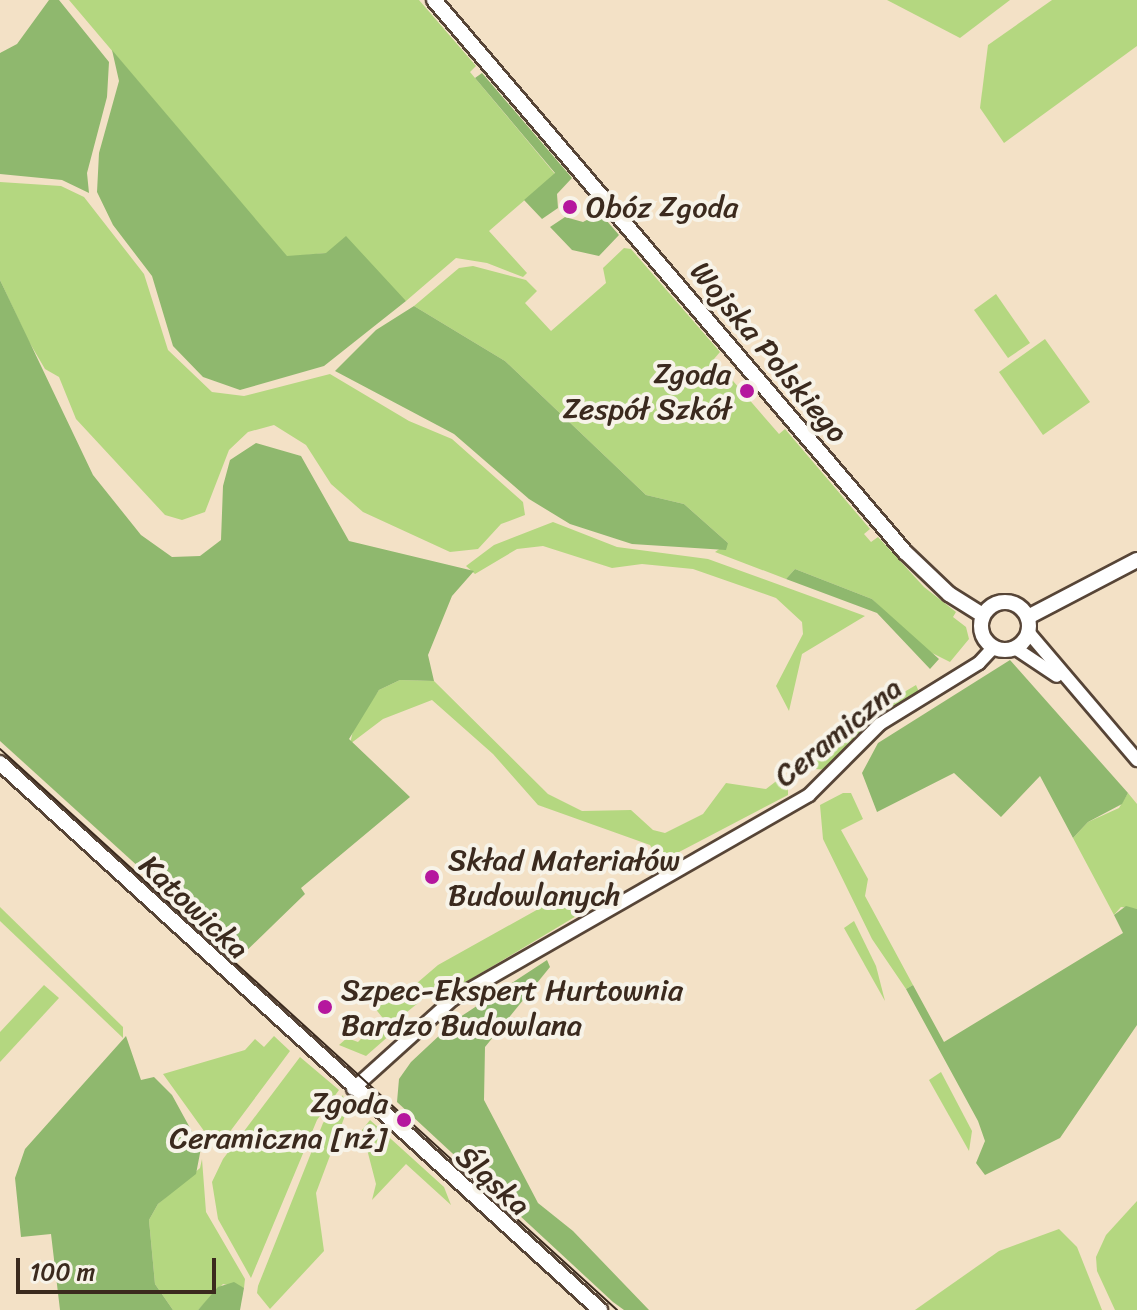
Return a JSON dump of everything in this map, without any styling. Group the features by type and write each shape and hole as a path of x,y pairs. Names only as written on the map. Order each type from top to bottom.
{"street":[{"name":"Wojska Polskiego","path":"434,0 905,552 939,586 983,615"},
{"path":"1015,648 1029,625 1137,560"},
{"path":"1067,682 1015,648 993,648 981,629 983,615 1006,602 1029,625 1067,682 1137,760"},
{"name":"Ceramiczna","path":"353,1089 453,999 809,795 880,724 979,663 993,648"},
{"name":"Katowicka","path":"0,763 353,1089"},
{"name":"Śląska","path":"353,1089 600,1310"}],"green space":[{"path":"49,0 59,0 109,62 107,97 87,173 89,193 62,180 0,174 0,53 17,44"},
{"path":"69,0 419,0 476,66 470,72 555,174 489,231 527,273 523,277 487,263 456,258 406,301 326,253 287,257"},
{"path":"887,0 1010,0 960,38"},
{"path":"1052,0 1137,0 1137,46 1004,143 980,108 988,45"},
{"path":"112,50 287,256 326,253 346,236 406,301 324,366 240,390 203,377 173,346 152,276 113,225 97,192 99,153 119,81"},
{"path":"482,73 572,178 557,194 558,208 542,219 524,200 555,173 475,78"},
{"path":"0,182 61,186 84,197 144,274 168,350 212,392 244,396 330,374 409,421 452,439 523,502 525,515 501,524 478,549 450,552 363,512 331,484 306,445 274,425 248,432 229,450 205,512 182,520 165,515 76,419 59,377 45,369 28,340 0,280"},
{"path":"600,213 619,235 599,256 572,250 550,227 565,217 583,222"},
{"path":"624,248 631,249 720,352 714,359 779,434 785,429 870,529 864,534 871,542 878,537 924,587 956,612 953,617 966,627 969,639 950,662 922,648 872,599 795,569 786,579 715,552 728,543 684,504 646,495 505,361 414,306 459,268 473,266 526,280 537,291 525,303 551,331 606,283 603,268"},
{"path":"0,280 93,475 141,535 172,557 200,556 221,540 223,486 230,460 256,443 301,456 349,541 474,571 452,596 428,655 434,681 400,680 379,690 349,739 410,797 301,888 305,894 239,958 0,741"},
{"path":"996,294 1030,343 1008,358 974,310"},
{"path":"414,306 505,361 646,495 684,504 728,543 726,550 632,544 570,524 529,499 454,434 335,371 376,330"},
{"path":"1045,339 1090,402 1043,435 999,372"},
{"path":"553,522 617,547 708,559 865,616 802,654 789,711 776,686 803,634 802,622 776,598 693,569 642,564 612,568 543,546 517,549 475,574 466,566 494,545"},
{"path":"795,569 872,599 939,659 930,669 877,613 786,579"},
{"path":"1010,660 1128,793 1122,804 1088,822 1073,838 1040,776 1001,817 954,773 877,812 862,773 878,743"},
{"path":"400,680 434,681 548,794 582,811 631,810 653,830 665,833 703,814 726,783 766,789 779,779 788,785 788,795 660,862 650,845 538,805 493,754 432,700 383,719 350,744 354,726 379,690"},
{"path":"916,685 919,692 868,725 829,770 815,769 804,759 803,752"},
{"path":"843,793 851,793 863,819 841,830 868,879 865,896 913,985 906,989 872,939 823,839 820,805"},
{"path":"1128,793 1137,804 1137,909 1121,907 1114,915 1073,838 1088,822 1119,808"},
{"path":"567,893 587,898 593,906 441,997 423,999 391,1025 391,1034 366,1056 339,1045 347,1038 358,1042 382,1017 374,1007 390,997 396,1001 438,965"},
{"path":"1126,906 1137,909 1137,1025 1060,1138 985,1175 976,1163 985,1141 978,1121 906,989 913,985 944,1042 1123,933 1114,915"},
{"path":"0,907 123,1027 123,1038 0,921"},
{"path":"854,921 876,966 885,1001 844,928"},
{"path":"547,960 550,967 485,1047 484,1100 538,1203 573,1231 649,1310 624,1310 613,1302 397,1102 399,1079 411,1062 457,1019"},
{"path":"44,985 59,998 0,1062 0,1032"},
{"path":"126,1036 141,1080 154,1077 172,1095 201,1148 196,1174 158,1204 149,1220 155,1284 173,1310 60,1310 51,1234 21,1237 15,1178 25,1149"},
{"path":"274,1036 290,1051 217,1149 163,1074 245,1050 255,1039 264,1047"},
{"path":"300,1057 339,1090 317,1120 251,1278 218,1219 212,1182 223,1159"},
{"path":"941,1072 972,1131 969,1151 929,1080"},
{"path":"343,1095 346,1113 316,1193 324,1251 270,1309 257,1293 258,1286 323,1123"},
{"path":"370,1120 444,1187 451,1205 406,1164 372,1200 376,1184 362,1130"},
{"path":"202,1159 206,1212 245,1279 244,1288 223,1284 198,1310 173,1310 155,1284 149,1220 158,1204 200,1168"},
{"path":"1137,1201 1137,1310 1115,1310 1097,1271 1096,1257 1106,1235"},
{"path":"1059,1229 1077,1247 1102,1310 915,1310 999,1251"},
{"path":"234,1282 244,1288 240,1310 198,1310 218,1287"}],"tram line":[{"path":"0,749 617,1310"}],"place":[{"name":"Obóz Zgoda","path":"570,207"},
{"name":"Zgoda Zespół Szkół","path":"747,391"},
{"name":"Skład Materiałów Budowlanych","path":"432,877"},
{"name":"Szpec-Ekspert Hurtownia Bardzo Budowlana","path":"325,1007"},
{"name":"Zgoda Ceramiczna [nż]","path":"404,1120"}]}
